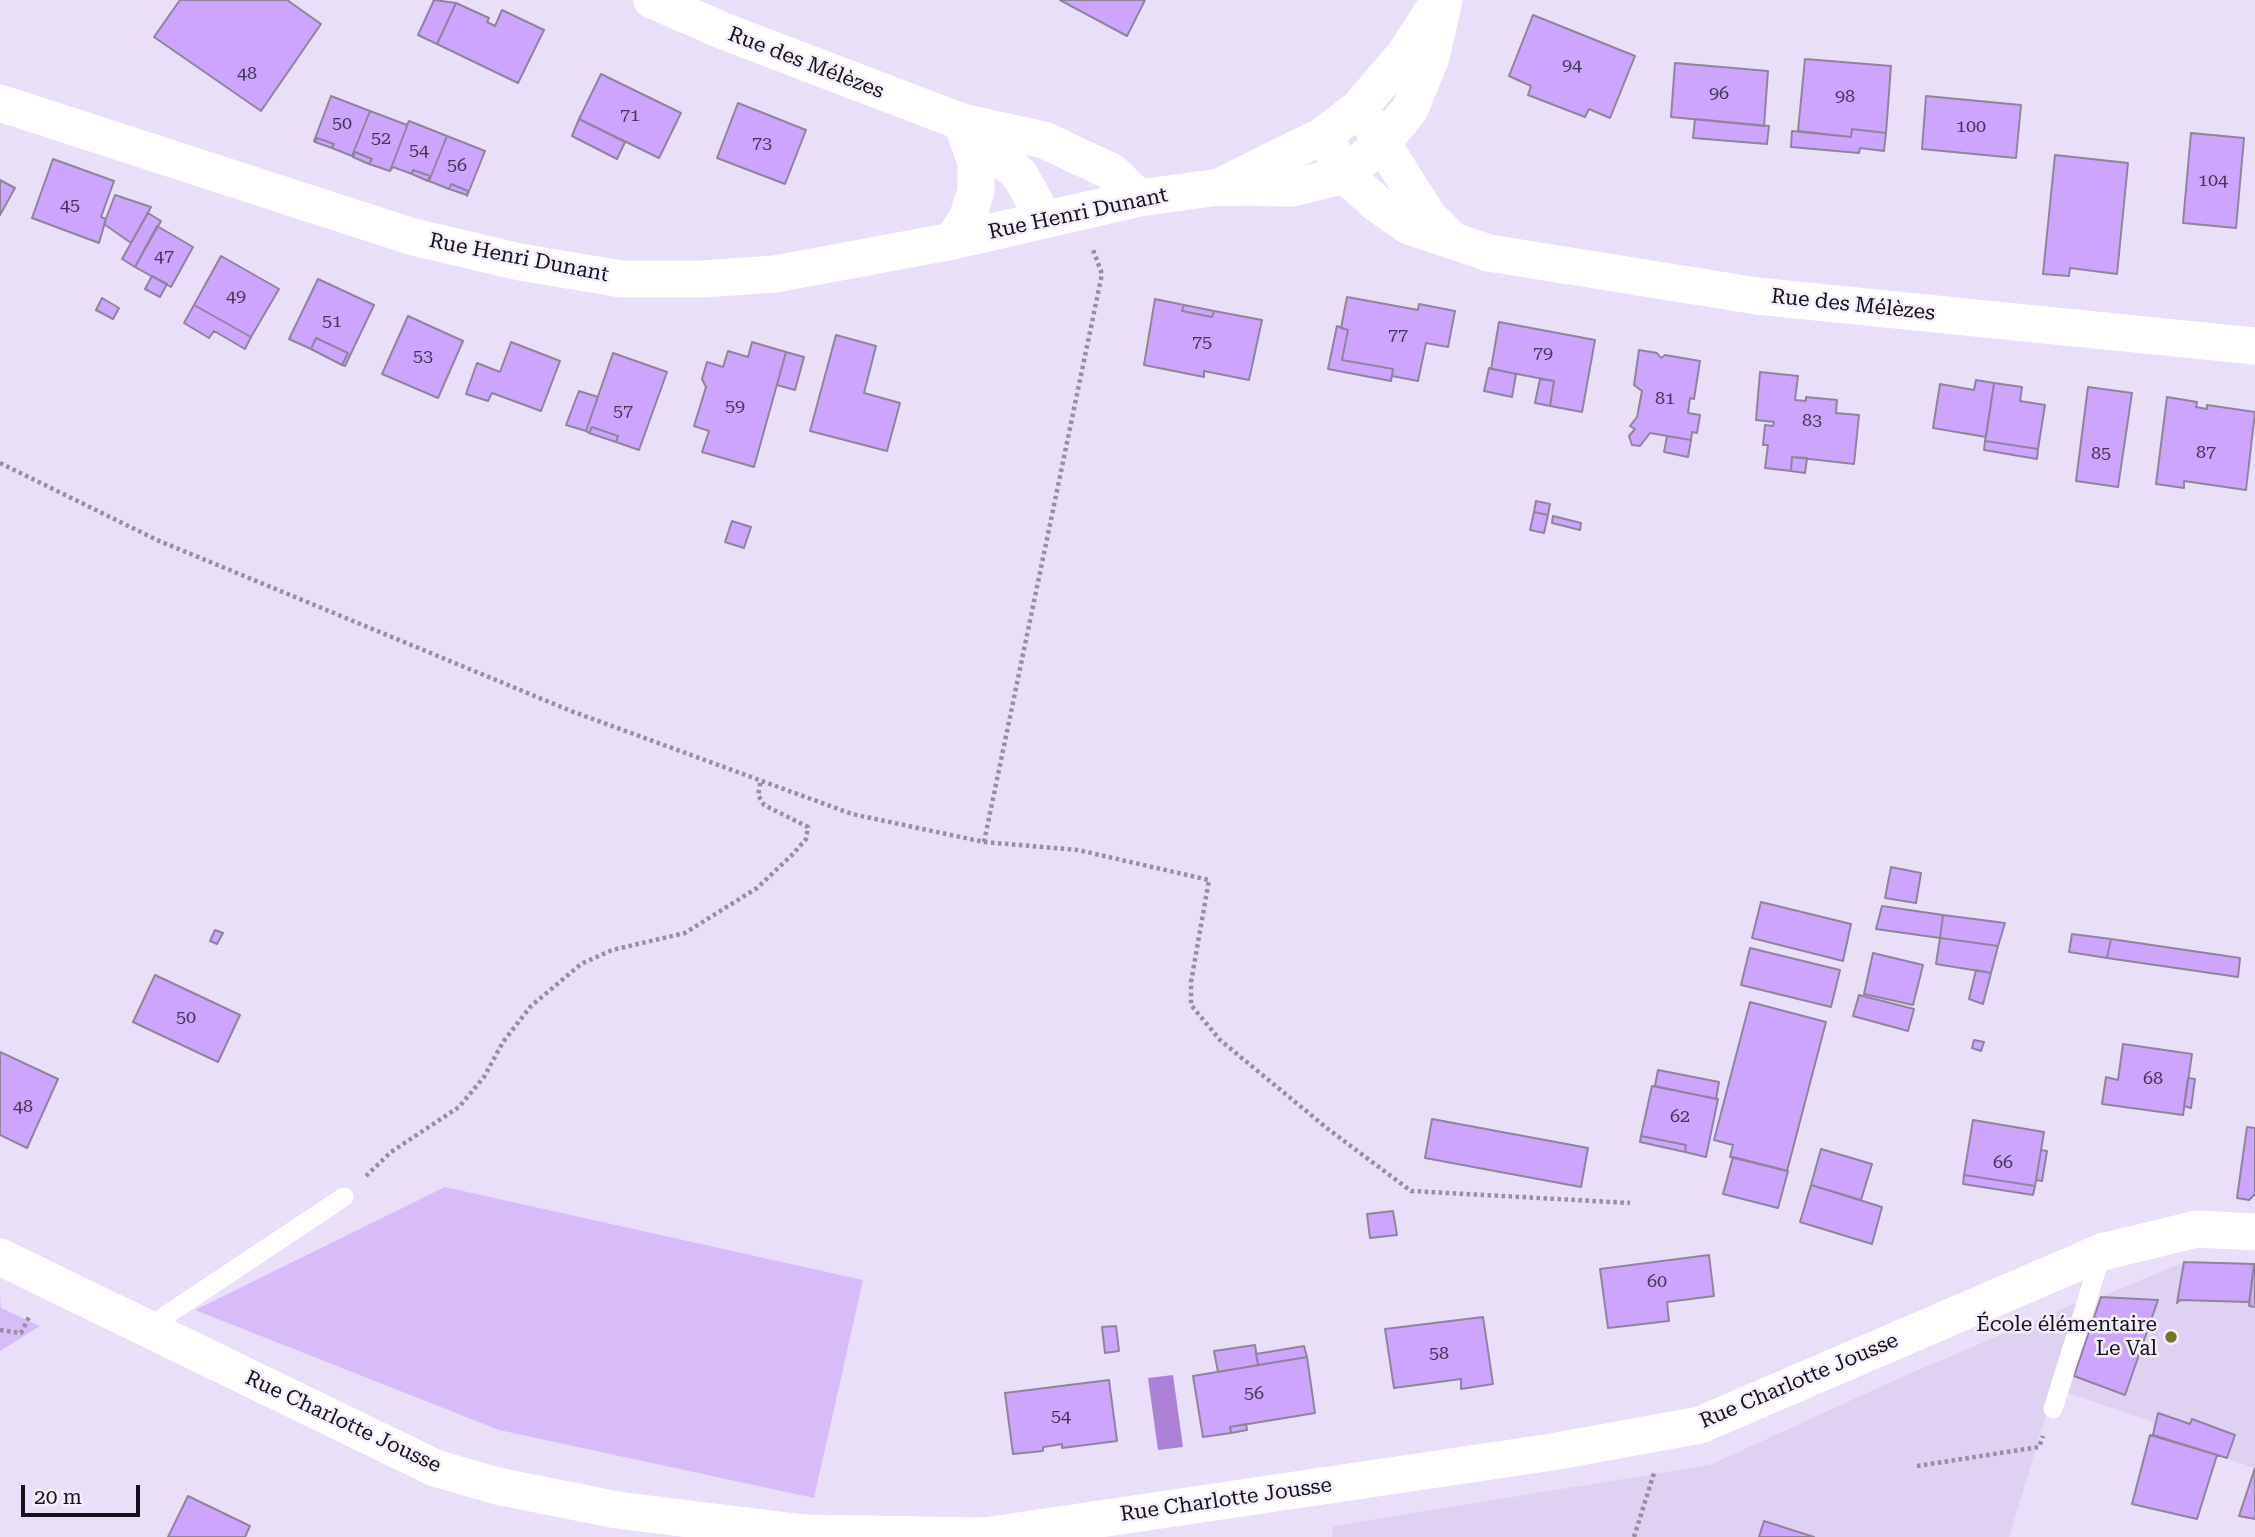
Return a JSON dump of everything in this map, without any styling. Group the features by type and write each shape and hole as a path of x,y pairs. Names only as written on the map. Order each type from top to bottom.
{"street":[{"name":"Rue des Mélèzes","path":"652,0 726,32 962,122 1044,140 1112,172 1139,198"},
{"name":"Rue Henri Dunant","path":"1219,187 1324,135 1359,108 1404,55 1442,0"},
{"name":"Rue Henri Dunant","path":"0,103 413,237 520,262 621,279 703,279 775,274 953,241 1139,198 1219,187 1292,188 1345,175 1383,142 1410,108 1431,57 1442,0"},
{"name":"Rue des Mélèzes","path":"1359,108 1429,216 1455,243"},
{"name":"Rue des Mélèzes","path":"962,122 1020,175 1044,219"},
{"path":"953,241 968,216 976,191 976,162 962,122"},
{"name":"Rue des Mélèzes","path":"1324,135 1345,175 1376,203 1409,226 1489,253 1757,296 2255,346"},
{"name":"Rue Charlotte Jousse","path":"0,1257 435,1468 497,1486 617,1510 804,1533 985,1536 1700,1425 2102,1252 2197,1229 2255,1232"}],"lane":[{"path":"147,1328 344,1197"},
{"path":"2053,1409 2102,1252"}],"path":[{"path":"984,842 1102,274 1080,211"},
{"path":"0,463 157,540 571,711 852,814 984,842 1079,850 1209,880 1191,982 1191,1005 1220,1040 1411,1191 1630,1203"},
{"path":"344,1197 391,1152 459,1107 484,1077 503,1042 531,1006 581,964 612,950 685,933 757,888 793,854 806,839 808,827 764,805 758,795 761,780"},
{"path":"1917,1466 2039,1447 2053,1409"},
{"path":"1634,1537 1654,1474 1656,1433"}],"shaded area":[{"path":"445,1187 863,1280 814,1498 499,1430 195,1310"},
{"name":"École élémentaire Le Val","path":"2184,1262 2255,1264 2255,1468 2153,1435 2153,1422 2068,1393 2101,1297"},
{"path":"0,1293 1,1308 40,1326 0,1351"},
{"path":"2081,1301 2009,1537 1332,1537 1333,1526 1710,1465 1904,1376"},
{"path":"1173,1375 1183,1447 1158,1450 1148,1378"}],"building":[{"path":"180,0 287,0 321,24 261,111 154,37"},
{"path":"434,0 456,3 437,44 418,35"},
{"path":"1060,0 1145,0 1127,36"},
{"path":"456,3 489,18 487,22 495,26 502,10 544,30 518,83 437,44"},
{"path":"1533,15 1635,56 1610,118 1589,109 1585,117 1528,95 1531,86 1509,76"},
{"path":"1805,59 1891,66 1886,133 1852,129 1851,137 1798,131"},
{"path":"1675,63 1768,71 1764,126 1671,117"},
{"path":"601,74 681,113 659,158 579,119"},
{"path":"331,96 370,111 352,156 332,148 334,144 317,138 314,141"},
{"path":"1926,96 2021,105 2016,158 1922,149"},
{"path":"738,103 806,130 785,184 717,158"},
{"path":"370,111 407,125 409,121 390,171 369,164 372,159 355,152 352,156"},
{"path":"579,119 625,142 617,159 572,136"},
{"path":"1695,119 1769,126 1767,144 1693,138"},
{"path":"409,121 447,136 429,181 430,176 413,170 412,174 393,167 390,171"},
{"path":"1852,129 1886,133 1884,151 1860,148 1859,153 1791,147 1792,131 1851,137"},
{"path":"2191,133 2244,138 2236,228 2183,223"},
{"path":"447,136 485,151 467,196 468,191 451,184 449,189 429,181"},
{"path":"317,138 334,144 332,148 315,142"},
{"path":"355,152 372,159 369,164 353,157"},
{"path":"2055,155 2128,163 2117,274 2070,268 2069,276 2043,274"},
{"path":"53,159 114,181 101,217 106,219 99,243 32,218"},
{"path":"413,170 430,176 428,181 412,174"},
{"path":"0,180 15,188 0,215"},
{"path":"451,184 468,191 467,195 449,189"},
{"path":"115,195 151,207 131,243 104,224"},
{"path":"148,213 161,221 135,267 122,259"},
{"path":"157,226 193,247 171,287 135,267"},
{"path":"221,256 279,289 251,337 194,305"},
{"path":"152,276 167,284 160,297 145,289"},
{"path":"318,279 374,305 345,366 342,365 348,353 316,338 311,349 289,339"},
{"path":"1347,297 1418,310 1419,304 1455,311 1448,347 1426,343 1418,381 1392,376 1393,369 1342,360 1348,330 1341,328"},
{"path":"102,298 119,308 113,319 96,310"},
{"path":"1155,299 1184,305 1182,311 1212,317 1214,311 1262,320 1249,380 1204,371 1204,377 1144,365"},
{"path":"194,305 251,337 245,349 214,331 209,338 184,323"},
{"path":"1184,305 1214,311 1212,317 1182,311"},
{"path":"408,316 463,341 438,398 382,374"},
{"path":"1499,322 1595,340 1582,412 1550,406 1554,381 1491,369"},
{"path":"1337,326 1348,330 1342,360 1393,369 1391,381 1328,369"},
{"path":"836,335 876,346 864,393 900,403 887,451 810,431"},
{"path":"316,338 348,353 342,365 311,349"},
{"path":"511,342 560,361 541,411 492,393 488,401 466,394 477,363 500,372"},
{"path":"752,342 786,352 754,467 702,452 709,431 694,426 706,387 702,379 707,362 723,367 728,351 748,357"},
{"path":"1639,350 1657,353 1661,358 1665,355 1700,361 1694,399 1690,398 1688,413 1700,415 1697,433 1692,432 1691,440 1650,433 1640,446 1632,445 1629,436 1635,429 1630,426 1637,417 1642,391 1634,385"},
{"path":"786,352 804,357 795,390 777,385"},
{"path":"613,353 667,372 639,450 616,442 618,436 592,427 589,433 586,431"},
{"path":"1489,368 1516,374 1512,397 1484,391"},
{"path":"1760,372 1798,376 1795,400 1806,401 1806,397 1837,400 1836,413 1859,415 1854,464 1792,457 1791,471 1765,468 1768,445 1763,445 1765,425 1773,426 1774,422 1756,420"},
{"path":"1540,379 1554,381 1550,406 1535,403"},
{"path":"1976,380 1994,383 1986,437 1933,428 1940,384 1974,390"},
{"path":"1994,383 2022,387 2020,401 2045,405 2038,449 1985,441"},
{"path":"2088,387 2132,393 2118,487 2076,481"},
{"path":"579,391 598,397 586,431 566,425"},
{"path":"2167,397 2197,402 2196,407 2207,409 2207,405 2255,412 2246,490 2184,481 2184,488 2156,484"},
{"path":"592,427 618,436 616,442 589,433"},
{"path":"1667,436 1691,440 1688,457 1664,452"},
{"path":"1985,441 2038,449 2037,459 1984,450"},
{"path":"1792,457 1807,458 1805,473 1791,471"},
{"path":"1536,501 1550,504 1548,515 1534,512"},
{"path":"1534,512 1548,515 1544,533 1530,530"},
{"path":"1553,516 1581,523 1580,530 1552,523"},
{"path":"732,521 751,527 744,548 725,542"},
{"path":"1891,867 1921,873 1916,903 1885,898"},
{"path":"1761,902 1851,924 1843,961 1752,938"},
{"path":"1882,906 1943,915 1940,938 1876,929"},
{"path":"1943,915 2005,923 1998,946 1940,938"},
{"path":"215,930 223,933 217,944 210,941"},
{"path":"2072,934 2111,939 2107,958 2069,952"},
{"path":"1940,938 1998,946 1991,973 1936,964"},
{"path":"2111,939 2240,958 2238,977 2107,958"},
{"path":"1750,948 1840,970 1831,1007 1741,985"},
{"path":"1873,953 1923,965 1913,1005 1864,994"},
{"path":"1976,970 1991,973 1983,1004 1969,999"},
{"path":"155,975 240,1015 218,1062 133,1022"},
{"path":"1859,995 1914,1009 1908,1031 1853,1016"},
{"path":"1750,1002 1826,1022 1787,1171 1730,1157 1733,1145 1714,1140"},
{"path":"1974,1040 1984,1042 1981,1051 1972,1048"},
{"path":"2123,1044 2192,1054 2183,1115 2102,1104 2106,1077 2118,1080"},
{"path":"0,1052 58,1079 27,1148 0,1135"},
{"path":"1658,1070 1719,1082 1716,1099 1655,1086"},
{"path":"2188,1078 2195,1079 2191,1108 2184,1106"},
{"path":"1652,1086 1718,1099 1706,1157 1685,1152 1686,1145 1641,1136"},
{"path":"1432,1119 1588,1148 1581,1187 1425,1158"},
{"path":"1973,1120 2044,1132 2035,1186 1964,1175"},
{"path":"2247,1127 2255,1128 2255,1194 2249,1200 2237,1198"},
{"path":"1641,1136 1686,1145 1685,1152 1640,1142"},
{"path":"1821,1149 1872,1164 1861,1200 1811,1185"},
{"path":"2041,1150 2047,1151 2042,1181 2036,1180"},
{"path":"1733,1157 1788,1171 1778,1208 1723,1194"},
{"path":"1964,1175 2035,1186 2033,1195 1963,1184"},
{"path":"1811,1185 1882,1207 1872,1244 1800,1222"},
{"path":"1393,1211 1397,1235 1370,1238 1367,1214"},
{"path":"1709,1255 1714,1296 1667,1302 1669,1321 1608,1328 1600,1269"},
{"path":"2184,1262 2254,1264 2249,1302 2180,1300 2177,1303"},
{"path":"2255,1264 2255,1307 2249,1306"},
{"path":"2101,1297 2158,1300 2125,1395 2074,1376"},
{"path":"1483,1317 1493,1384 1461,1389 1461,1379 1394,1388 1385,1329"},
{"path":"1116,1326 1119,1351 1105,1353 1102,1327"},
{"path":"1255,1345 1258,1365 1218,1372 1214,1351"},
{"path":"1304,1346 1307,1357 1258,1365 1256,1354"},
{"path":"1307,1357 1315,1413 1230,1427 1231,1433 1203,1437 1193,1376"},
{"path":"1109,1380 1117,1441 1062,1448 1062,1444 1043,1447 1043,1451 1013,1454 1005,1393"},
{"path":"2158,1413 2190,1424 2192,1419 2235,1435 2227,1458 2153,1435"},
{"path":"1246,1424 1247,1430 1231,1433 1230,1427"},
{"path":"2150,1435 2217,1455 2197,1519 2132,1504"},
{"path":"2255,1468 2255,1519 2239,1516"},
{"path":"188,1496 250,1526 245,1537 168,1537"},
{"path":"1764,1521 1814,1537 1759,1537"}],"place":[{"name":"École élémentaire Le Val","path":"2171,1337"}]}
